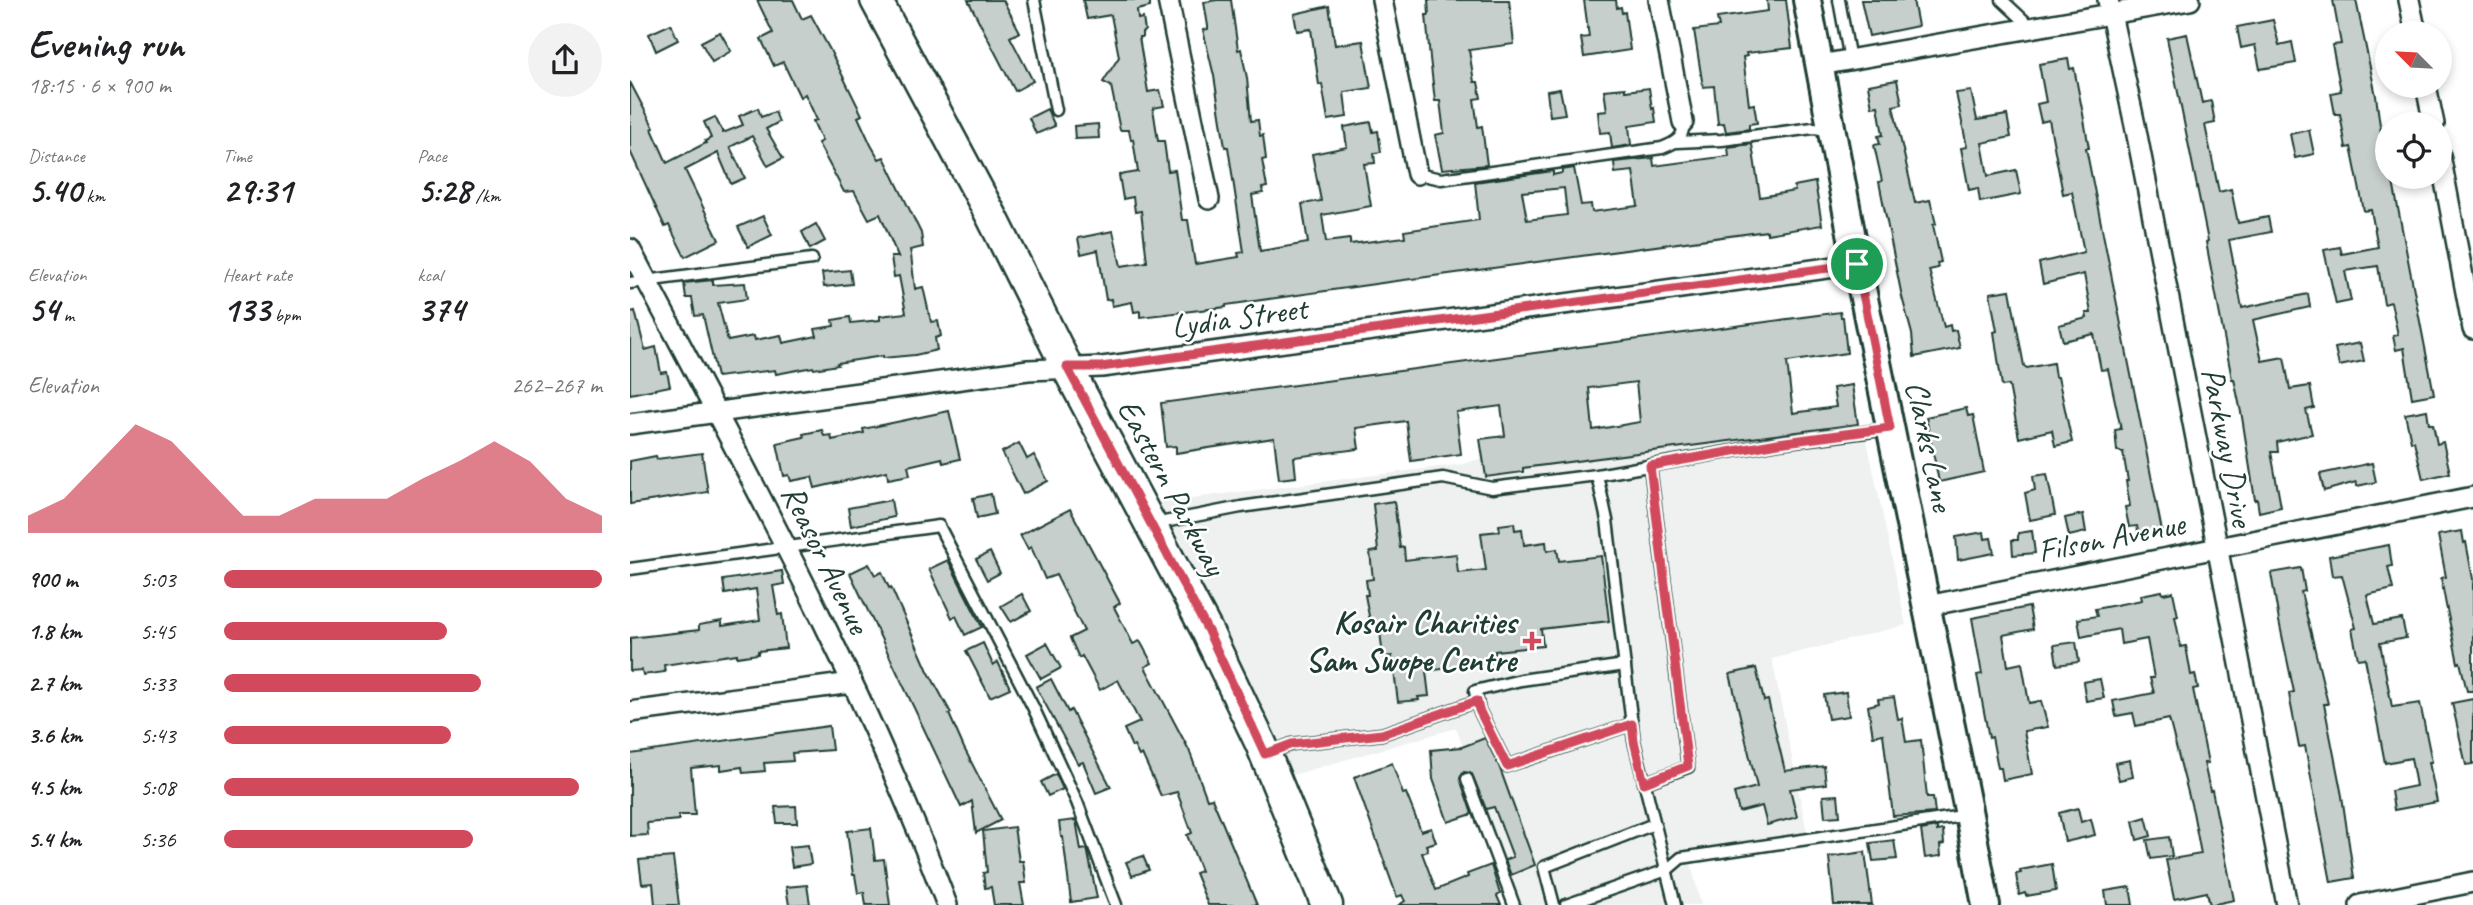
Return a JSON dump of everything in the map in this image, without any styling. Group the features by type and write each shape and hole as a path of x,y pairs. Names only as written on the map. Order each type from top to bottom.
{"main road":[{"name":"Eastern Parkway","path":"876,0 1208,631 1265,754 1327,905"}],"street":[{"path":"1168,0 1209,199"},
{"path":"1382,0 1417,174"},
{"path":"1659,0 1683,122"},
{"name":"Clarks Lane","path":"1807,0 1857,264 1986,905"},
{"path":"1820,65 2033,28 2109,7 2190,0"},
{"path":"2410,0 2414,21"},
{"name":"Parkway Drive","path":"2109,7 2287,905"},
{"path":"2446,189 2473,328"},
{"name":"Reasor Avenue","path":"630,249 638,281 716,412 820,612 907,804 947,905"},
{"name":"Lydia Street","path":"630,424 1028,370 1101,367 1857,264"},
{"name":"Filson Avenue","path":"1927,607 2473,497"},
{"path":"630,712 852,683"},
{"path":"2360,905 2473,882"}],"lane":[{"path":"1034,0 1056,110"},
{"path":"1839,0 1850,60"},
{"path":"2002,0 2033,28"},
{"path":"1677,142 1684,130 1683,122"},
{"path":"1417,174 1441,179 1662,148 1677,142 1722,140 1813,128 1831,130"},
{"path":"638,281 811,259"},
{"path":"1151,524 1241,507 1443,478 1492,488 1597,475 1778,443 1890,428"},
{"path":"1644,783 1688,766 1650,466"},
{"path":"1597,475 1607,520 1634,741 1675,905"},
{"path":"630,569 939,526 1033,707 1077,802 1116,905"},
{"path":"1625,665 1521,680 1475,691 1479,710 1507,766 1632,724"},
{"path":"1265,754 1292,744 1382,734 1477,698"},
{"path":"1467,779 1514,905"},
{"path":"1566,905 1667,870 1681,858 1969,815"},
{"path":"1554,905 1544,867 1654,824"}],"shaded area":[{"name":"Kosair Charities Sam Swope Centre","path":"1856,406 1858,424 1868,445 1906,625 1772,659 1810,847 1691,863 1701,905 1521,905 1456,728 1289,776 1153,503 1463,464 1483,458"}],"building":[{"path":"757,0 793,0 802,19 811,15 830,50 862,115 858,117 871,145 879,159 884,157 921,233 923,247 910,250 915,289 923,287 931,322 938,321 941,336 935,338 937,350 776,374 775,370 717,377 703,315 695,316 692,298 686,298 684,283 713,280 713,285 745,283 747,299 718,303 728,341 781,335 783,343 817,336 815,329 834,326 833,320 850,317 851,323 880,320 880,316 906,313 899,276 894,277 891,257 898,257 880,214 869,219 854,191 844,192 818,143 822,141 813,121 817,120 805,94 800,97 783,62 774,66 761,39 773,33"},
{"path":"968,0 1003,0 1020,32 1010,37 1033,81 1015,91"},
{"path":"1083,0 1150,0 1150,7 1137,10 1138,19 1143,18 1145,31 1142,32 1142,37 1139,37 1148,92 1160,90 1164,106 1153,108 1158,141 1164,141 1168,171 1175,170 1182,220 1188,220 1195,264 1239,257 1238,253 1244,252 1228,147 1225,147 1214,76 1203,30 1208,29 1204,2 1217,0 1231,0 1238,50 1241,49 1247,78 1251,121 1258,120 1260,136 1263,135 1266,159 1262,160 1267,187 1262,188 1263,193 1252,195 1260,251 1308,243 1302,204 1321,201 1312,154 1347,147 1344,127 1371,122 1373,132 1378,131 1381,152 1374,153 1375,163 1364,164 1371,206 1322,215 1326,242 1350,239 1350,244 1405,237 1404,231 1479,220 1475,182 1553,171 1553,175 1574,168 1581,205 1591,204 1592,212 1638,206 1633,171 1615,173 1614,162 1653,158 1654,166 1729,156 1728,147 1752,144 1760,197 1795,191 1794,186 1815,182 1822,225 1140,317 1140,311 1134,312 1132,302 1112,306 1111,299 1106,300 1098,250 1081,254 1078,238 1113,231 1121,266 1147,262 1141,211 1135,212 1133,197 1123,199 1119,175 1138,172 1133,139 1131,140 1129,130 1120,130 1111,86 1103,82 1119,57 1111,15 1087,19","holes":["1564,188 1567,215 1527,220 1522,192"]},
{"path":"1428,0 1509,0 1514,44 1469,50 1474,82 1478,82 1481,98 1474,99 1478,127 1482,126 1487,165 1442,169 1435,135 1444,133 1440,101 1435,101 1426,15 1429,15"},
{"path":"1584,0 1616,0 1617,8 1621,7 1622,13 1625,12 1630,50 1584,57 1581,38 1589,37"},
{"path":"1767,0 1786,0 1792,48 1746,53 1747,56 1743,57 1749,105 1754,104 1757,123 1749,124 1749,129 1726,132 1724,123 1718,124 1714,86 1703,87 1694,30 1719,27 1717,18 1768,11"},
{"path":"1861,0 1913,0 1918,26 1869,36"},
{"path":"2333,0 2356,0 2378,112 2375,112 2375,189 2394,189 2434,394 2412,398 2404,348 2396,350 2393,336 2398,335 2391,302 2384,304 2378,266 2345,271 2351,301 2336,304 2324,250 2340,247 2342,254 2378,247 2371,210 2364,211 2351,147 2346,148 2340,114 2335,114 2331,93 2341,91 2332,45 2341,44"},
{"path":"1329,6 1335,45 1363,41 1371,88 1344,92 1347,117 1328,120 1322,84 1319,85 1311,29 1297,31 1294,14"},
{"path":"2273,20 2279,45 2292,42 2296,63 2260,69 2255,45 2241,48 2237,27"},
{"path":"671,24 678,40 656,51 649,34"},
{"path":"720,32 731,51 712,62 701,42"},
{"path":"2187,34 2202,103 2211,101 2215,123 2205,125 2219,192 2231,189 2238,223 2268,217 2271,232 2229,240 2242,308 2308,294 2310,307 2253,320 2262,361 2284,357 2290,389 2310,386 2314,408 2306,410 2312,434 2277,442 2278,452 2271,452 2281,507 2259,512 2167,38"},
{"path":"2068,59 2070,69 2074,68 2089,148 2086,148 2162,531 2139,536 2137,526 2129,527 2125,507 2130,506 2128,481 2123,452 2117,451 2115,430 2121,429 2108,369 2101,370 2094,334 2063,341 2059,325 2087,318 2086,313 2091,313 2084,274 2043,284 2039,263 2084,252 2072,192 2063,194 2049,120 2041,122 2037,104 2046,102 2039,64"},
{"path":"1897,80 1902,104 1893,106 1915,203 1930,200 1936,224 1933,225 1941,262 1937,263 1938,268 1929,270 1944,327 1950,325 1951,331 1956,330 1960,348 1914,357 1912,334 1879,182 1882,181 1874,145 1880,144 1878,136 1883,135 1878,106 1872,107 1868,85"},
{"path":"630,82 654,128 652,129 667,163 706,143 705,141 711,138 704,122 715,117 723,133 743,125 739,116 758,108 761,117 775,112 779,122 766,129 783,158 768,166 752,136 730,147 745,178 731,184 718,153 685,170 719,240 685,257 669,225 665,227 630,151"},
{"path":"1625,88 1625,91 1649,88 1656,122 1629,126 1631,145 1612,148 1610,132 1600,133 1598,112 1607,111 1604,90"},
{"path":"1560,89 1565,114 1550,116 1547,91"},
{"path":"1971,91 1977,120 2007,115 2011,137 1982,143 1988,176 2016,170 2021,194 1980,202 1978,188 1969,190 1961,148 1967,147 1956,93"},
{"path":"1047,109 1055,126 1036,134 1029,118"},
{"path":"1098,124 1099,138 1075,139 1074,126"},
{"path":"2309,130 2314,154 2295,158 2290,134"},
{"path":"763,216 772,235 748,247 738,227"},
{"path":"816,224 825,241 810,249 802,232"},
{"path":"850,270 852,284 824,287 822,273"},
{"path":"2010,290 2024,366 2027,368 2053,363 2072,442 2055,446 2052,430 2019,438 2009,385 2002,386 1990,293"},
{"path":"635,311 645,350 656,347 661,373 667,372 670,386 630,394 630,312"},
{"path":"1840,312 1843,317 1847,353 1787,362 1793,413 1836,407 1833,388 1852,385 1858,424 1523,468 1523,472 1486,477 1480,439 1505,436 1501,406 1456,412 1461,454 1411,461 1406,421 1356,428 1359,449 1294,457 1296,477 1279,479 1274,438 1176,453 1176,446 1166,447 1161,403","holes":["1636,382 1640,422 1593,430 1589,388"]},
{"path":"2360,343 2364,361 2339,366 2335,348"},
{"path":"1966,408 1968,416 1973,415 1984,472 1939,482 1926,417"},
{"path":"2427,410 2437,444 2443,442 2450,473 2423,479 2405,414"},
{"path":"949,411 960,459 943,463 942,458 908,466 910,475 888,479 887,471 815,488 812,477 791,481 789,475 784,476 777,443 822,430 824,436 831,435 832,440 864,433 863,429"},
{"path":"1019,443 1027,459 1034,455 1048,481 1023,494 1002,452"},
{"path":"702,453 708,492 630,504 630,461"},
{"path":"2372,463 2376,482 2357,486 2356,482 2324,491 2320,474"},
{"path":"2047,474 2055,515 2030,520 2025,493 2035,490 2033,476"},
{"path":"991,494 995,514 977,518 973,498"},
{"path":"891,500 894,517 851,526 848,508"},
{"path":"1394,501 1400,548 1404,547 1405,560 1456,554 1458,573 1486,570 1481,533 1500,531 1499,525 1514,523 1515,530 1522,529 1524,545 1546,542 1547,551 1557,549 1559,561 1601,556 1609,621 1541,629 1543,646 1495,651 1495,654 1489,655 1490,663 1426,671 1429,696 1398,702 1392,656 1383,657 1380,631 1372,632 1365,595 1368,595 1366,580 1373,579 1370,552 1378,551 1373,504"},
{"path":"1070,509 1120,603 1114,607 1133,644 1140,641 1152,663 1145,667 1189,750 1207,799 1212,798 1257,905 1208,905 1195,873 1201,871 1187,835 1192,833 1177,792 1161,796 1142,754 1139,756 1134,746 1132,747 1124,729 1140,722 1118,680 1100,690 1082,656 1079,658 1070,638 1084,631 1056,575 1045,579 1031,547 1028,549 1020,535"},
{"path":"2083,514 2086,532 2069,536 2065,518"},
{"path":"2032,531 2035,553 2013,555 2012,540 2018,540 2018,533"},
{"path":"2462,531 2473,579 2473,691 2467,691 2460,662 2458,663 2441,578 2446,577 2438,535"},
{"path":"1984,532 1985,539 1991,538 1994,553 1958,560 1956,537"},
{"path":"2389,545 2392,566 2388,567 2393,589 2367,595 2374,624 2402,619 2406,638 2380,643 2392,707 2420,703 2437,802 2394,810 2391,791 2416,786 2411,758 2385,763 2365,658 2358,659 2352,629 2356,628 2342,575 2332,576 2329,556"},
{"path":"990,552 1000,573 987,580 976,559"},
{"path":"948,560 982,627 965,635 956,616 952,618 929,569"},
{"path":"869,564 875,575 882,572 889,588 891,587 928,671 951,713 949,714 964,748 1001,820 976,833 972,801 961,807 850,573"},
{"path":"2301,568 2305,591 2301,592 2328,704 2324,704 2342,796 2354,878 2331,882 2305,746 2299,747 2289,693 2294,692 2271,573"},
{"path":"782,571 784,584 773,586 778,615 782,614 786,648 758,651 758,654 737,657 737,654 664,665 665,672 643,675 642,670 630,671 630,638 699,630 699,625 722,621 722,626 760,620 756,589 725,594 723,580"},
{"path":"2162,591 2163,594 2173,592 2181,647 2186,646 2191,675 2195,674 2198,688 2193,689 2208,763 2204,763 2234,900 2210,905 2207,892 2174,899 2166,860 2201,854 2169,719 2136,726 2133,713 2116,716 2113,701 2154,693 2147,639 2121,644 2119,629 2081,637 2078,619 2097,616 2095,609 2142,600 2141,595"},
{"path":"1022,594 1031,611 1011,622 1001,606"},
{"path":"2029,607 2033,629 2003,635 2008,666 2022,663 2029,703 2041,701 2048,727 2024,731 2032,774 2003,780 1992,737 1989,738 1977,675 1982,674 1972,618"},
{"path":"2076,642 2079,662 2057,665 2054,645"},
{"path":"983,643 993,665 998,662 1010,688 990,697 966,651"},
{"path":"1047,643 1061,668 1041,679 1027,654"},
{"path":"1756,668 1764,701 1768,700 1785,771 1824,766 1826,784 1790,789 1797,817 1767,825 1762,806 1739,812 1734,793 1757,787 1730,674"},
{"path":"1051,679 1068,712 1071,710 1111,787 1096,793 1083,762 1078,764 1036,687"},
{"path":"2100,679 2104,698 2086,701 2083,682"},
{"path":"1846,692 1849,716 1828,719 1824,695"},
{"path":"1894,697 1898,719 1902,718 1906,742 1921,740 1927,797 1933,797 1935,813 1893,816 1883,734 1873,736 1868,706 1879,703 1878,699"},
{"path":"2473,699 2473,764 2466,765 2452,703"},
{"path":"829,726 832,750 792,753 793,761 764,763 765,771 743,773 742,767 721,770 721,765 691,768 695,815 679,815 679,820 647,823 648,835 630,836 630,754"},
{"path":"1485,738 1499,766 1535,865 1511,875 1505,860 1513,857 1494,807 1486,809 1472,774 1464,772 1460,778 1472,814 1448,822 1433,779 1431,750 1462,747"},
{"path":"2130,760 2133,777 2119,780 2115,763"},
{"path":"1392,763 1421,831 1431,828 1436,842 1426,845 1428,851 1422,853 1436,890 1491,865 1501,905 1399,905 1405,901 1402,895 1397,897 1354,777"},
{"path":"1056,774 1063,789 1048,796 1041,782"},
{"path":"1838,795 1840,816 1825,817 1823,796"},
{"path":"796,806 797,823 777,823 775,807"},
{"path":"2078,808 2081,822 2091,819 2095,835 2065,842 2059,813"},
{"path":"2146,817 2151,836 2137,840 2133,821"},
{"path":"1076,820 1081,850 1087,849 1097,898 1071,902 1059,822"},
{"path":"1014,827 1019,861 1023,861 1026,883 1020,883 1024,905 994,905 991,887 985,888 983,873 987,872 983,831"},
{"path":"1937,827 1937,831 1943,830 1941,856 1925,858 1921,830"},
{"path":"871,828 875,860 884,859 890,905 866,905 864,892 858,893 853,875 847,831"},
{"path":"2169,837 2172,856 2151,859 2147,840"},
{"path":"1894,840 1897,859 1873,861 1870,843"},
{"path":"808,845 811,864 792,867 789,847"},
{"path":"1865,852 1872,905 1834,905 1829,857"},
{"path":"1143,856 1149,870 1132,876 1126,862"},
{"path":"673,857 679,905 655,905 653,883 642,884 639,860"},
{"path":"2052,864 2056,891 2019,895 2016,874 2021,873 2020,870"},
{"path":"807,885 810,904 789,905 786,887"},
{"path":"2130,887 2133,905 2107,905 2105,891"}],"place":[{"name":"Kosair Charities Sam Swope Centre","path":"1532,641"}],"route":[{"path":"1857,264 1890,428 1778,443 1650,466 1688,766 1644,783 1632,724 1507,766 1477,701 1382,734 1292,744 1265,754 1208,631 1067,367 1101,367 1857,264"}]}
